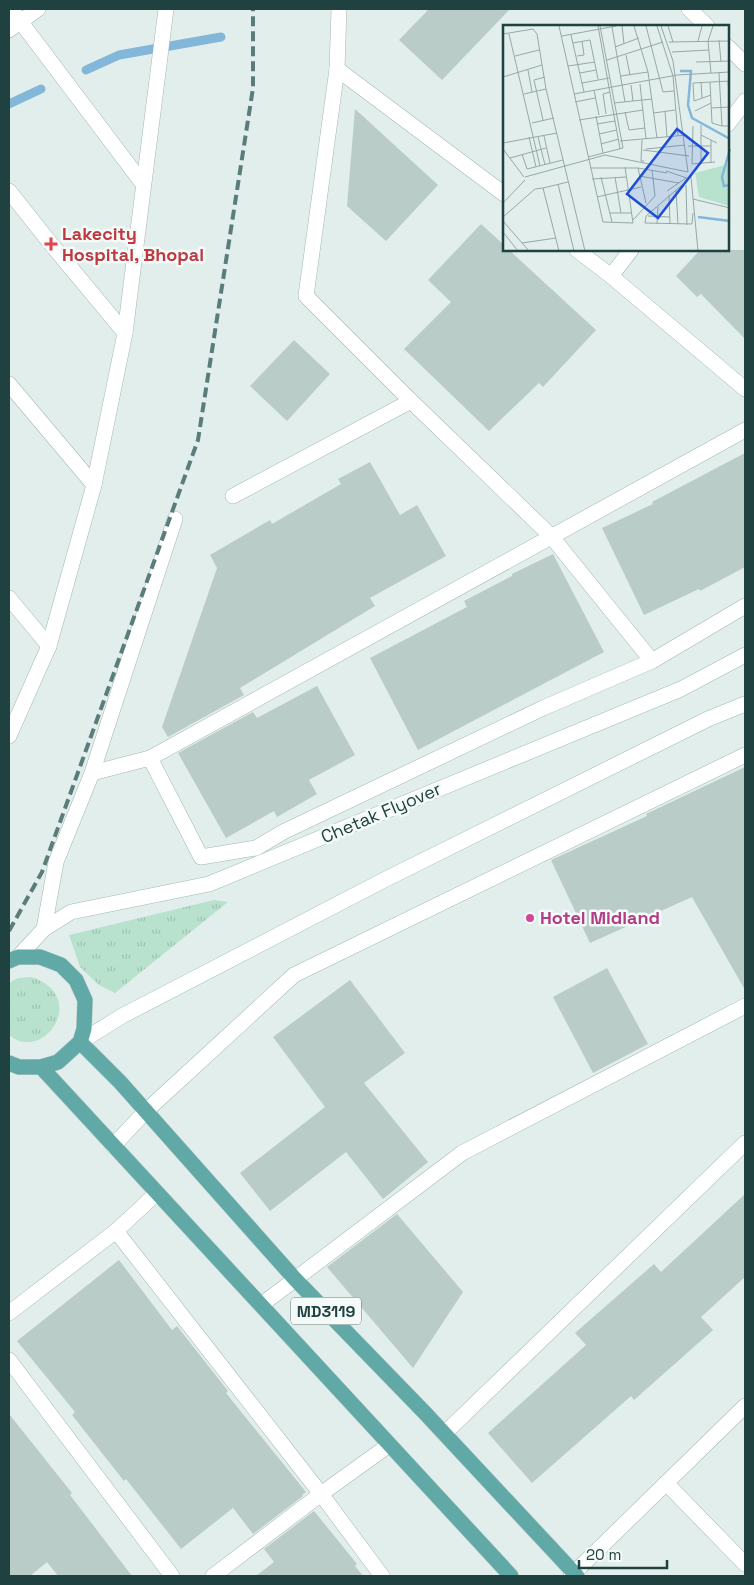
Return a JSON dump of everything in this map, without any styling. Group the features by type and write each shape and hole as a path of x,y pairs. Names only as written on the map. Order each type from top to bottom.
{"main road":[{"path":"9,1063 19,1067 41,1067 58,1062 80,1042 84,1028 85,1000 76,980 61,965 40,957 14,959"},
{"name":"MD3119","path":"80,1042 120,1082 295,1279 444,1434 574,1575"},
{"name":"MD3119","path":"41,1067 511,1576"}],"street":[{"path":"11,9 14,25 143,184"},
{"path":"14,25 38,9"},
{"path":"9,736 50,646 94,485 125,333 166,9"},
{"path":"339,9 337,69 306,296 411,401 551,536 652,661"},
{"path":"689,9 706,25"},
{"path":"729,48 745,64"},
{"path":"337,69 503,193"},
{"path":"729,123 745,101"},
{"path":"9,191 125,333"},
{"path":"578,251 612,276 745,390"},
{"path":"612,276 630,251"},
{"path":"9,384 94,485"},
{"path":"233,496 411,401"},
{"path":"92,773 150,758 745,430"},
{"path":"44,929 56,862 92,773 175,519"},
{"path":"9,598 50,646"},
{"path":"150,758 201,857 256,848 283,832 534,712 652,661 745,606"},
{"name":"Chetak Flyover","path":"14,959 44,929 71,912 209,884 681,689 745,656"},
{"path":"80,1042 122,1016 384,880 708,719 745,704"},
{"path":"113,1146 145,1112 294,975 745,755"},
{"path":"261,1305 462,1153 745,1006"},
{"path":"444,1434 745,1144"},
{"path":"9,1313 116,1231 157,1193"},
{"path":"116,1231 321,1494 382,1576"},
{"path":"9,1360 172,1576"},
{"path":"574,1575 745,1406"},
{"path":"213,1576 389,1445"},
{"path":"666,1484 745,1564"}],"green space":[{"path":"214,900 228,902 115,993 99,985 80,967 69,935"},
{"path":"31,977 48,986 57,998 59,1011 55,1024 47,1034 36,1041 22,1042 9,1035 9,983 18,978"}],"building":[{"path":"429,9 510,9 442,80 399,40"},
{"path":"355,109 438,185 386,241 347,206"},
{"path":"481,224 503,244 503,251 510,251 596,330 543,387 539,383 489,431 404,349 451,302 428,280"},
{"path":"745,250 745,339 701,294 697,297 676,276 699,251"},
{"path":"294,340 330,374 287,421 250,386"},
{"path":"745,453 745,567 700,591 699,589 644,615 602,528 653,504 652,502"},
{"path":"370,462 400,515 417,505 446,556 370,598 375,606 240,688 244,695 168,737 162,727 217,568 210,555 270,520 272,524 341,484 338,479"},
{"path":"553,554 604,652 418,750 370,658 467,607 464,601"},
{"path":"317,686 355,755 309,780 317,794 277,817 274,811 226,838 178,753 253,712 257,718"},
{"path":"745,767 745,990 692,897 590,943 551,860 647,816 646,814"},
{"path":"607,968 648,1044 593,1073 553,997"},
{"path":"350,980 405,1053 364,1083 428,1162 383,1199 346,1152 270,1211 240,1173 325,1107 273,1037"},
{"path":"745,1194 745,1277 701,1317 713,1330 634,1400 631,1396 532,1483 488,1433 586,1345 575,1333 654,1264 661,1272"},
{"path":"397,1214 463,1292 413,1368 327,1267"},
{"path":"119,1260 172,1330 177,1326 228,1391 226,1393 306,1492 253,1534 233,1508 181,1549 126,1479 124,1481 72,1415 75,1412 17,1341"},
{"path":"9,1414 72,1493 70,1495 132,1576 58,1576 47,1562 30,1576 9,1576"},
{"path":"314,1511 357,1564 355,1566 363,1576 256,1576 274,1562 264,1549"}],"waterway":[{"path":"86,70 119,55 221,37"},
{"path":"9,104 41,89"}],"railway":[{"path":"9,931 42,872 198,440 253,88 253,9"}],"place":[{"name":"Lakecity Hospital, Bhopal","path":"51,244"},
{"name":"Hotel Midland","path":"530,918"}]}
